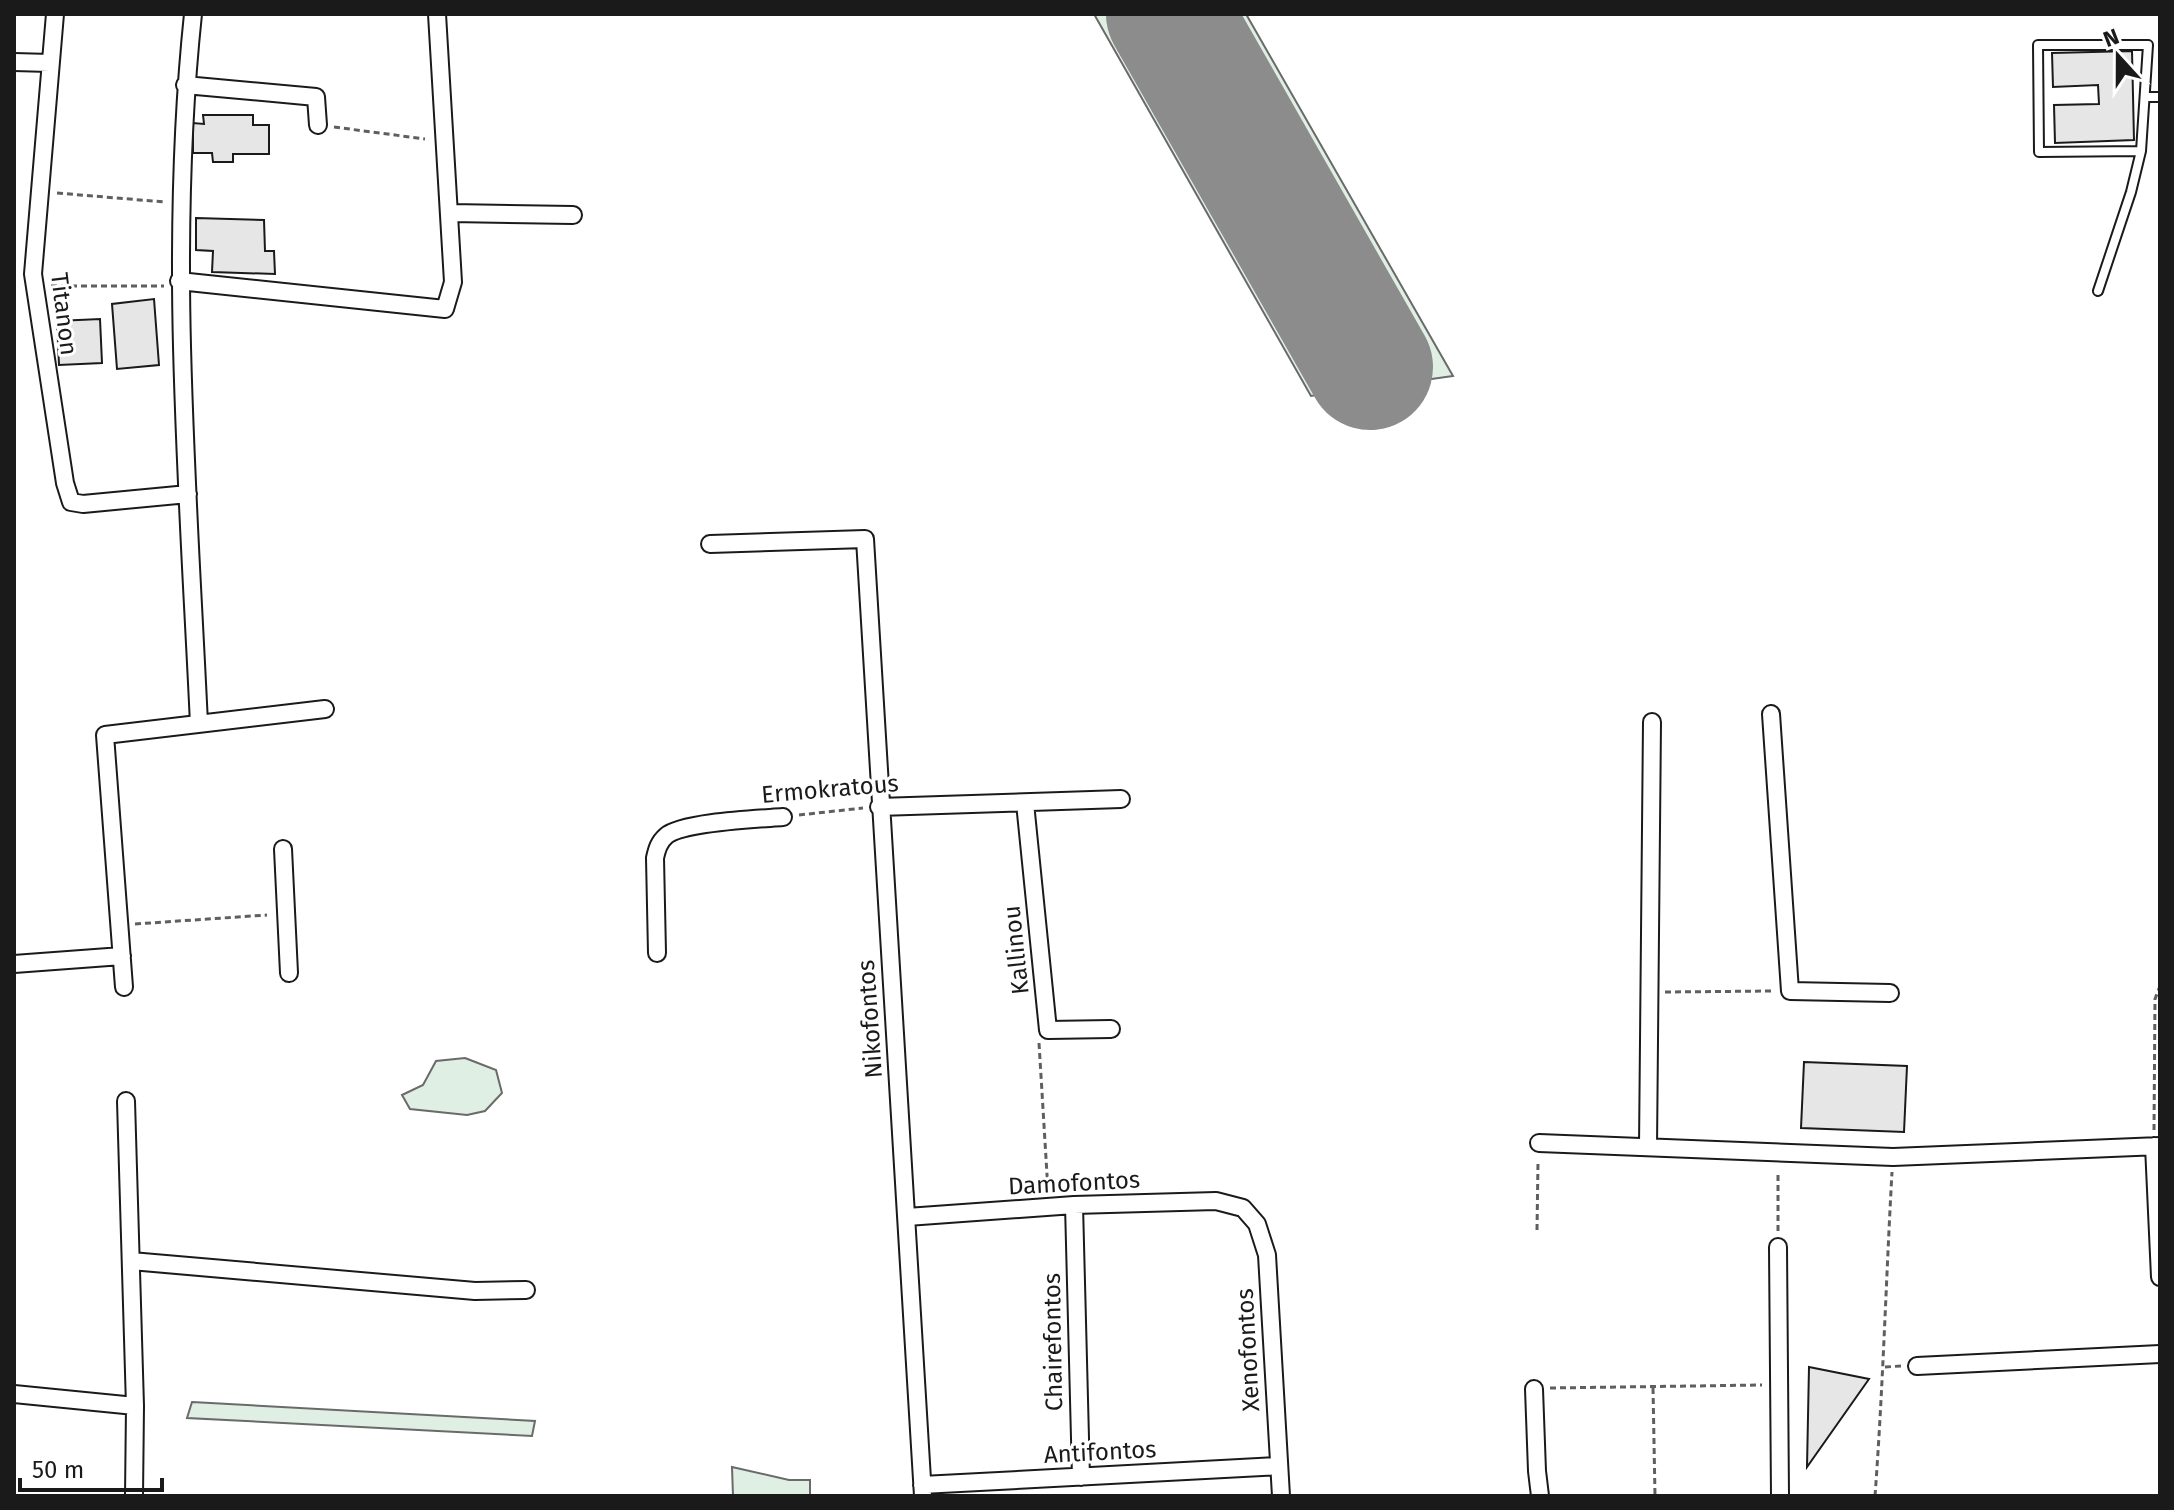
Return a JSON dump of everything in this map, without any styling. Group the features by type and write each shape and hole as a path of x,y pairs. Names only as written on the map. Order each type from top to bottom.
{"street":[{"name":"Titanon","path":"55,14 33,274 65,483 71,502 83,504 188,494"},
{"path":"193,14 185,85 179,283 199,724"},
{"path":"179,283 445,309 453,282 437,14"},
{"path":"14,62 50,63"},
{"path":"185,85 316,97 318,125"},
{"path":"451,213 573,215"},
{"name":"Nikofontos","path":"710,544 865,539 923,1490"},
{"path":"124,987 105,735 325,709"},
{"path":"1771,714 1790,991 1890,993"},
{"path":"1648,1147 1652,722"},
{"name":"Ermokratous","path":"879,807 1121,799"},
{"name":"Kallinou","path":"1025,803 1048,1030"},
{"name":"Ermokratous","path":"657,953 655,858 657,847 665,837 687,827 783,817"},
{"path":"283,849 289,973"},
{"path":"14,964 122,956"},
{"path":"1048,1030 1111,1029"},
{"path":"126,1101 135,1406 134,1496"},
{"path":"1539,1143 1893,1157 2157,1146 2160,1277"},
{"name":"Damofontos","path":"907,1217 1074,1205 1216,1201 1243,1208"},
{"name":"Chairefontos","path":"1074,1205 1081,1477"},
{"name":"Xenofontos","path":"1243,1208 1257,1224 1267,1255 1281,1496"},
{"path":"1778,1247 1780,1496"},
{"path":"131,1261 475,1291 526,1290"},
{"path":"1917,1366 2160,1354"},
{"path":"1534,1389 1540,1496"},
{"path":"14,1394 135,1406"},
{"name":"Antifontos","path":"923,1490 1279,1466"}],"lane":[{"path":"2098,291 2131,192 2141,151 2148,45 2038,45 2039,152 2141,151"},
{"path":"2145,97 2160,97"}],"path":[{"path":"318,125 446,142"},
{"path":"39,191 181,203"},
{"path":"35,286 179,283"},
{"name":"Ermokratous","path":"783,817 879,807"},
{"path":"119,925 286,914"},
{"path":"2157,1146 2155,999 2160,986"},
{"path":"1649,992 1790,991"},
{"path":"1048,1030 1038,1044 1050,1207"},
{"path":"1537,1230 1539,1143"},
{"path":"1778,1151 1778,1247"},
{"path":"1875,1496 1885,1367 1893,1157"},
{"path":"1534,1389 1780,1385"},
{"path":"1653,1387 1655,1496"}],"green space":[{"path":"1094,14 1133,14 1345,386 1415,374 1210,14 1246,14 1453,376 1311,396"},
{"path":"465,1058 496,1070 502,1093 485,1111 467,1115 410,1109 402,1095 423,1085 436,1061"},
{"path":"192,1402 535,1421 532,1436 187,1418"},
{"path":"732,1467 789,1480 810,1480 810,1496 733,1496"}],"building":[{"path":"2132,51 2134,140 2055,143 2054,105 2099,104 2098,85 2053,87 2052,53"},
{"path":"203,115 253,115 253,125 269,125 269,154 233,154 233,162 213,162 212,153 193,153 193,123 204,124"},
{"path":"196,218 264,220 265,251 274,251 275,274 212,272 213,251 196,250"},
{"path":"154,299 159,365 117,369 112,304"},
{"path":"100,319 102,363 59,365 57,321"},
{"path":"1804,1062 1907,1066 1904,1132 1801,1128"},
{"path":"1809,1367 1869,1379 1807,1467"}],"runway":[{"path":"1169,14 1370,367"}]}
